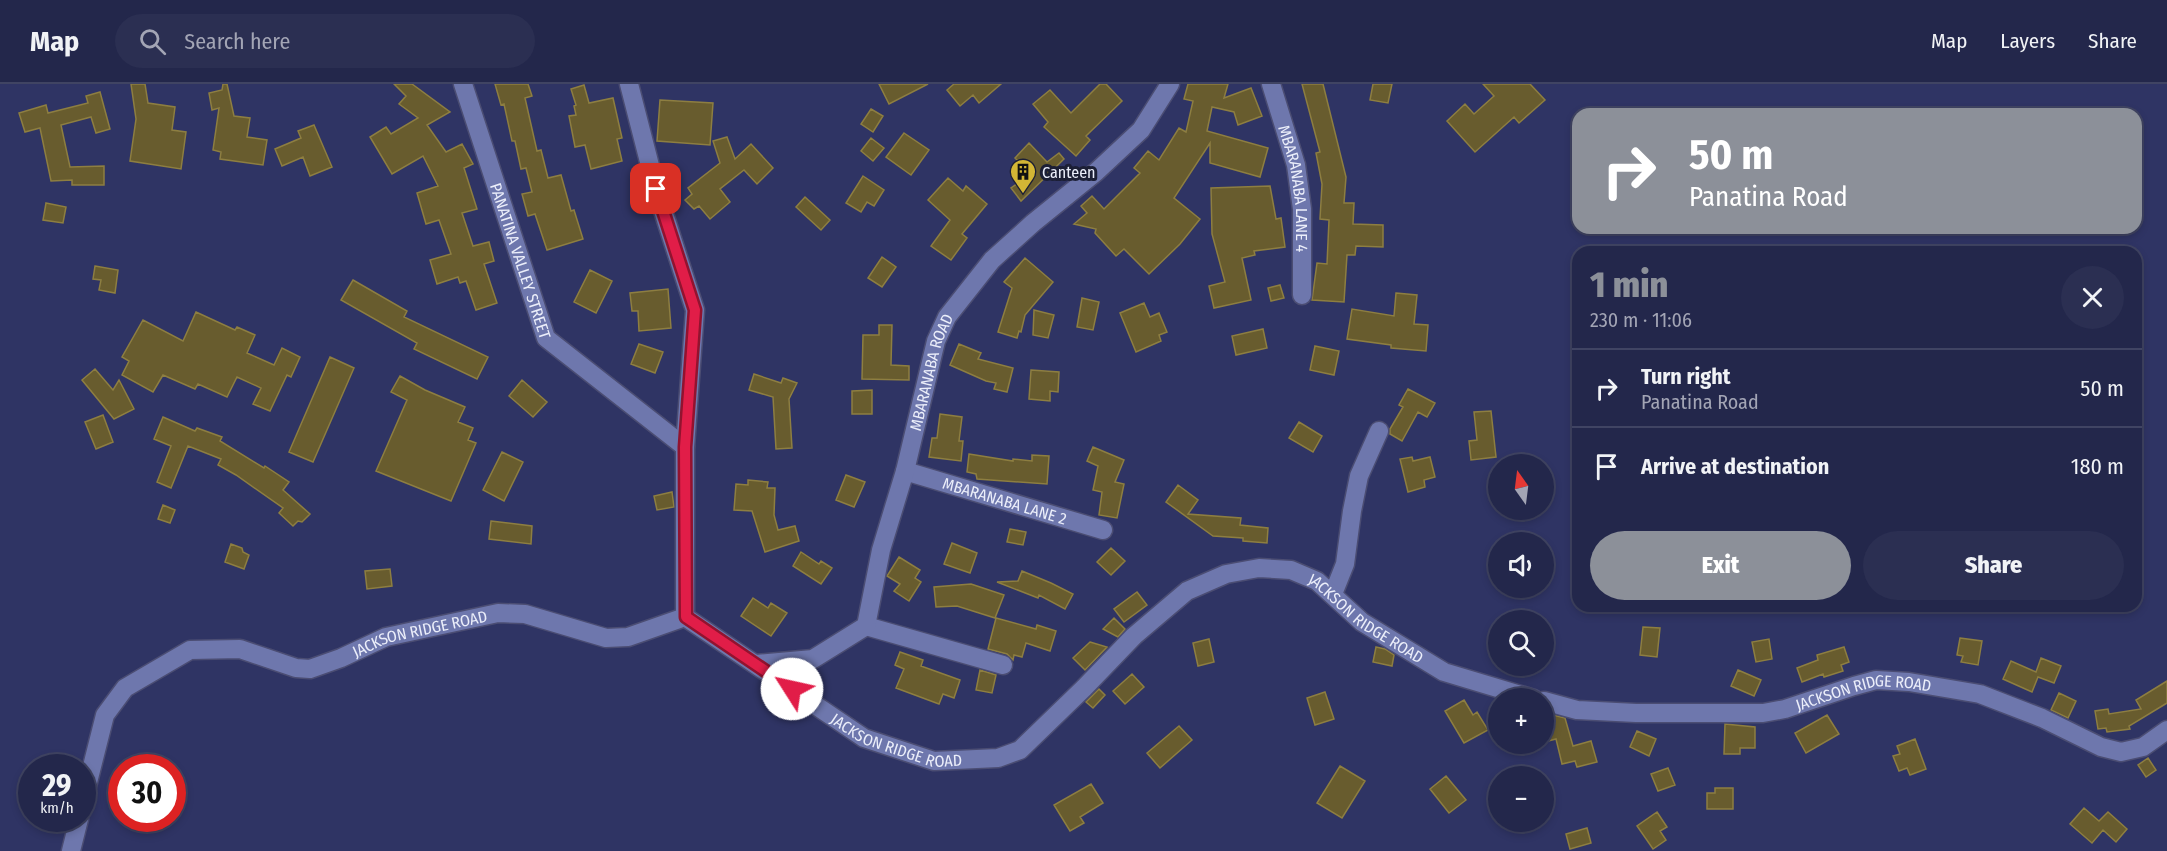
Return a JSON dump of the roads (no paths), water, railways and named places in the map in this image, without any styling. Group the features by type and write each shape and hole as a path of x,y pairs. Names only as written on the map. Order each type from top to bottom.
{"street":[{"name":"PANATINA VALLEY STREET","path":"463,84 546,338 685,447"},
{"path":"629,84 656,189 695,310 685,447 686,617"},
{"name":"MBARANABA ROAD","path":"866,626 881,550 905,471 936,341 947,317 992,260 1096,172 1141,130 1170,84"},
{"name":"MBARANABA LANE 4","path":"1271,84 1297,176 1302,209 1302,295"},
{"path":"1333,594 1345,564 1359,476 1379,431"},
{"name":"MBARANABA LANE 2","path":"905,471 1103,530"},
{"name":"JACKSON RIDGE ROAD","path":"95,754 105,715 125,688 190,650 240,649 296,668 310,669 341,658 386,637 498,613 525,614 606,638 628,637 686,617 864,738 934,761 998,758 1020,750 1134,636 1187,591 1226,574 1259,568 1291,570 1317,581 1362,622 1444,672 1491,688"},
{"path":"756,664 813,659 866,626 1003,664"},
{"name":"JACKSON RIDGE ROAD","path":"1554,704 1577,710 1624,713 1763,713 1785,709 1876,680 1909,682 1980,693 2042,718 2101,747 2121,752 2143,747 2167,730"},
{"path":"71,851 76,832"}],"place":[{"name":"Canteen","path":"1023,195"}]}
